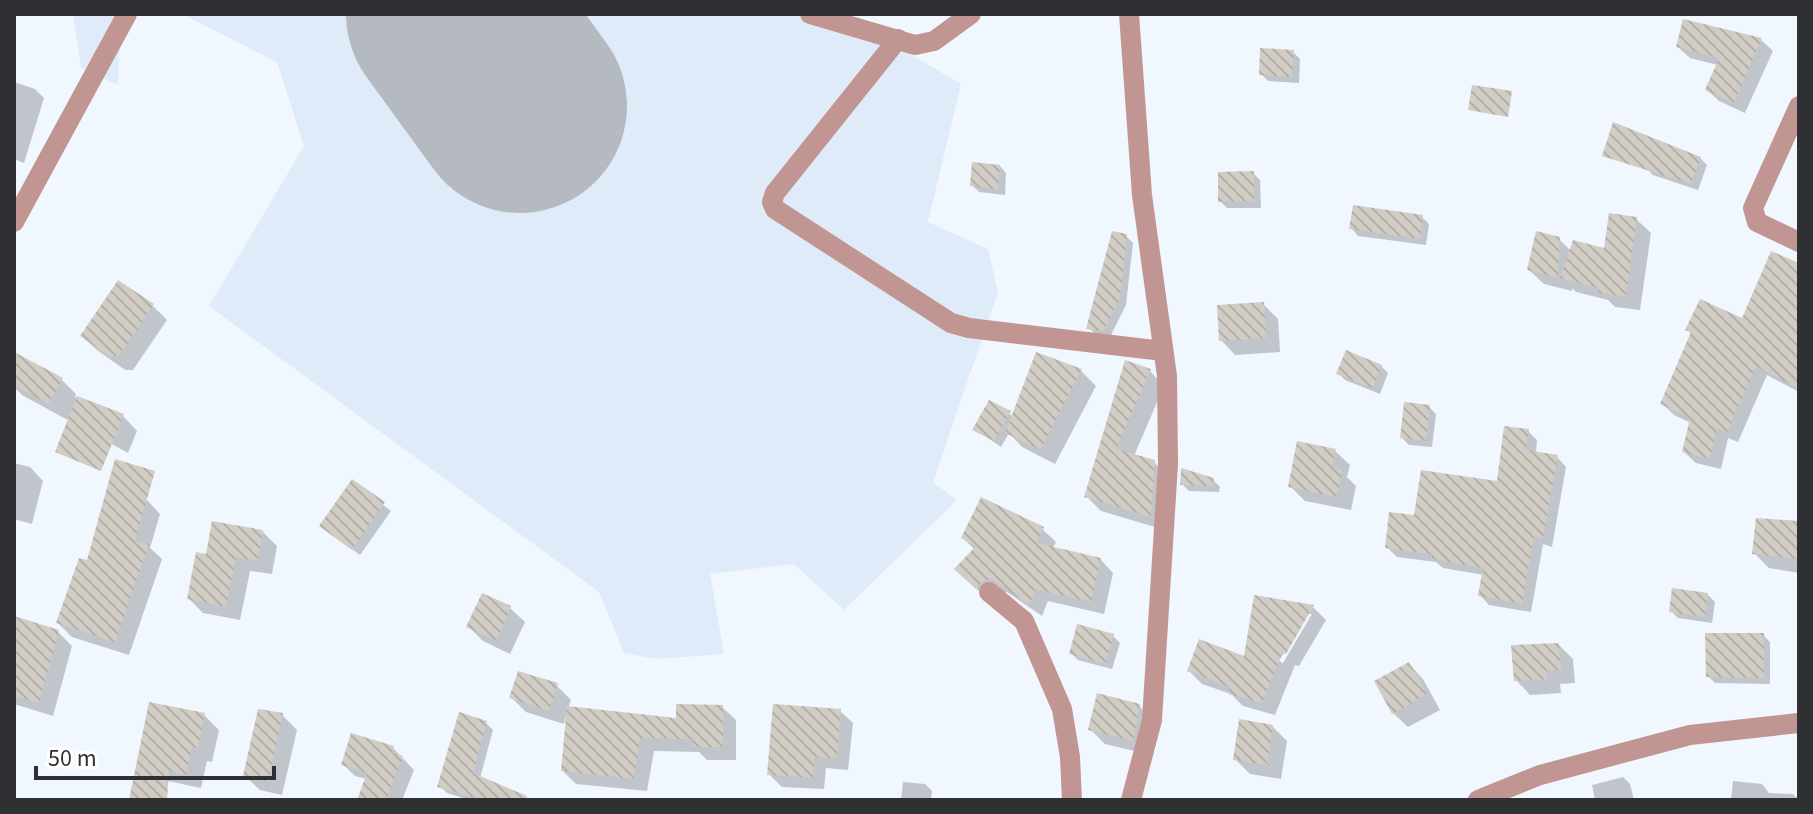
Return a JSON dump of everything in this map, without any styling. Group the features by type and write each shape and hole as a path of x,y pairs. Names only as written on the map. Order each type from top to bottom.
{"street":[{"path":"14,222 127,14"},
{"path":"810,14 915,45 934,41 971,14"},
{"path":"1129,14 1142,195 1167,376 1168,464 1153,711 1131,800"},
{"path":"898,39 775,193 772,202 775,209 951,323 969,328 1163,351"},
{"path":"1799,106 1753,208 1757,222 1799,242"},
{"path":"989,592 1024,621 1062,709 1070,757 1072,800"},
{"path":"1478,800 1540,775 1690,735 1799,723"}],"shaded area":[{"path":"73,14 121,14 118,85 81,67"},
{"path":"182,14 842,14 961,84 928,222 988,249 998,292 933,482 957,500 844,610 794,564 710,574 724,654 657,659 624,653 599,592 209,306 304,146 277,62"}],"building":[{"path":"1683,19 1762,38 1734,103 1705,90 1719,58 1676,47"},
{"path":"1260,48 1294,50 1292,77 1259,75"},
{"path":"1472,85 1512,91 1508,117 1468,110"},
{"path":"1613,122 1701,157 1691,184 1602,156"},
{"path":"972,162 1000,165 998,189 970,186"},
{"path":"1254,171 1254,201 1218,202 1218,172"},
{"path":"1353,205 1423,215 1420,239 1349,229"},
{"path":"1609,213 1637,217 1626,297 1598,293 1599,288 1560,278 1573,240 1604,248"},
{"path":"1112,231 1127,234 1120,298 1103,331 1086,329"},
{"path":"1536,231 1560,237 1558,278 1527,270"},
{"path":"1771,251 1799,263 1799,389 1756,366 1727,432 1717,428 1710,459 1682,452 1690,418 1660,404 1691,332 1685,330 1700,299 1742,318"},
{"path":"118,280 154,304 119,356 109,356 80,336"},
{"path":"1264,302 1266,338 1219,341 1217,305"},
{"path":"1346,350 1382,365 1373,388 1336,374"},
{"path":"14,352 63,378 48,404 14,385"},
{"path":"1036,352 1082,369 1040,450 1005,433"},
{"path":"1125,360 1151,369 1116,449 1155,460 1151,517 1084,497"},
{"path":"77,396 124,414 101,471 55,452"},
{"path":"989,400 1011,411 994,441 972,430"},
{"path":"1404,402 1430,405 1426,441 1400,438"},
{"path":"1504,426 1529,429 1526,450 1558,455 1543,539 1534,536 1522,604 1478,596 1483,568 1431,559 1432,554 1385,548 1389,512 1414,515 1421,470 1497,481"},
{"path":"1297,441 1336,449 1332,467 1342,470 1337,497 1288,487"},
{"path":"115,459 155,471 135,541 149,544 115,642 56,623 79,558 87,560"},
{"path":"1181,468 1214,478 1213,486 1180,485"},
{"path":"352,479 385,502 352,550 319,526"},
{"path":"981,497 1044,527 1037,543 1101,558 1091,602 1035,589 1029,605 992,579 984,580 976,589 954,569 976,546 961,538"},
{"path":"1756,518 1799,521 1799,559 1752,554"},
{"path":"212,521 263,530 258,561 236,557 226,607 187,599 196,552 206,554"},
{"path":"1672,588 1708,593 1705,617 1669,612"},
{"path":"482,593 511,606 496,641 466,627"},
{"path":"1254,595 1314,605 1286,654 1282,653 1262,703 1228,694 1230,687 1187,671 1199,639 1244,656"},
{"path":"14,616 59,630 39,703 14,696"},
{"path":"1077,624 1114,634 1105,664 1069,654"},
{"path":"1705,633 1764,633 1764,678 1706,677"},
{"path":"1559,643 1561,669 1547,670 1547,679 1514,681 1511,645"},
{"path":"1409,662 1427,694 1392,714 1374,681"},
{"path":"518,671 558,683 549,711 509,698"},
{"path":"1097,693 1140,704 1133,741 1088,730"},
{"path":"149,702 205,713 198,748 192,747 186,775 169,771 167,800 129,800"},
{"path":"676,704 723,705 723,747 692,747 692,739 640,738 634,779 561,771 567,706 676,718"},
{"path":"773,704 841,709 837,758 814,757 813,778 767,775"},
{"path":"258,709 283,713 268,782 243,776"},
{"path":"459,712 487,721 473,773 527,796 526,800 482,800 437,787"},
{"path":"1239,719 1273,725 1267,765 1233,760"},
{"path":"351,733 394,746 392,753 403,756 386,800 357,800 367,773 341,765"}],"runway":[{"path":"453,14 520,106"}]}
